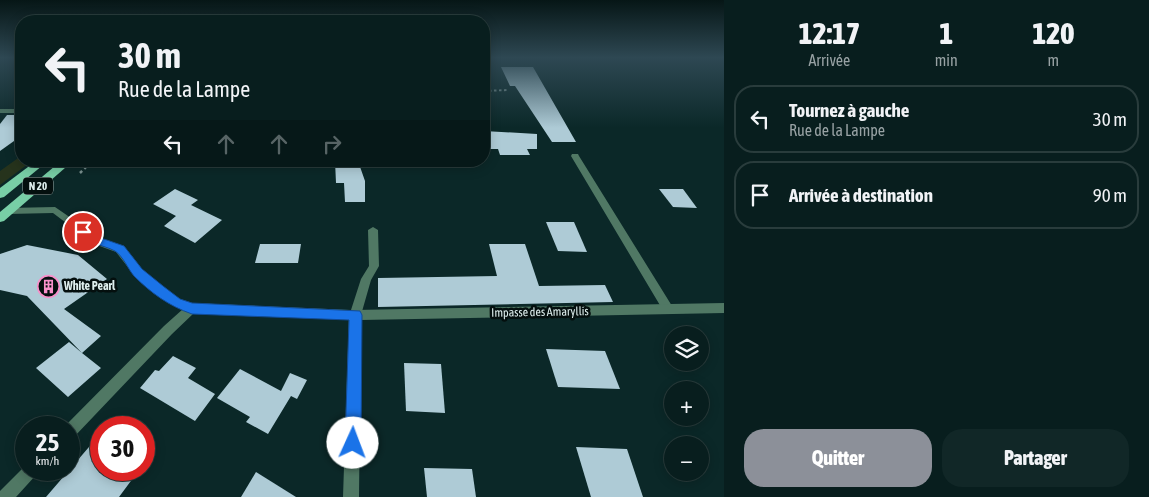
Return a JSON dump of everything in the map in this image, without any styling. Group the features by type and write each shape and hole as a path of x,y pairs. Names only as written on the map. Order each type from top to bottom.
{"main road":[{"name":"N 20","path":"0,194 35,167"},
{"name":"N 20","path":"4,214 61,167"}],"street":[{"path":"0,111 15,111"},
{"path":"575,156 668,309"},
{"path":"4,214 55,210 97,241 120,249 138,272 159,290 176,302 192,308 168,330 80,421"},
{"path":"351,497 355,315 366,280 374,266 373,230"},
{"name":"Impasse des Amaryllis","path":"192,308 355,315 724,308"},
{"path":"5,497 20,481"}],"path":[{"path":"490,91 508,90"}],"green space":[{"path":"15,160 15,167 24,167 0,185 0,171"}],"building":[{"path":"508,81 541,81 576,142 552,142 515,86 510,86"},
{"path":"7,115 15,115 15,140 0,151 0,124"},
{"path":"490,131 537,134 537,149 527,149 530,155 500,155 498,149 490,149"},
{"path":"335,167 360,167 365,181 365,202 345,202 344,183 336,183"},
{"path":"175,189 198,200 191,205 222,220 195,243 164,226 176,216 153,204"},
{"path":"659,189 683,189 697,208 673,207"},
{"path":"546,222 574,222 587,252 558,251"},
{"path":"260,244 301,244 298,263 255,263"},
{"path":"489,244 525,244 539,286 605,285 613,302 378,307 378,278 497,276"},
{"name":"White Pearl","path":"27,245 78,255 107,279 64,309 101,336 82,353 27,296 0,290 0,254"},
{"path":"69,342 101,368 68,397 36,368"},
{"path":"546,349 605,351 620,389 558,387"},
{"path":"173,356 196,368 188,378 215,394 195,421 140,388 155,370 159,371"},
{"path":"404,363 441,364 445,413 406,411"},
{"path":"240,369 281,391 290,373 307,380 297,399 291,396 268,434 246,422 250,417 217,398"},
{"path":"90,446 90,481 131,481 119,497 46,497 60,481 80,481 80,457"},
{"path":"576,447 627,449 643,497 591,497"},
{"path":"424,468 472,469 476,497 427,497"},
{"path":"256,472 296,497 241,497"}],"place":[{"name":"White Pearl","path":"48,286"}],"route":[{"path":"83,232 97,241 120,249 138,272 159,290 176,302 192,308 355,315 353,443"}]}
